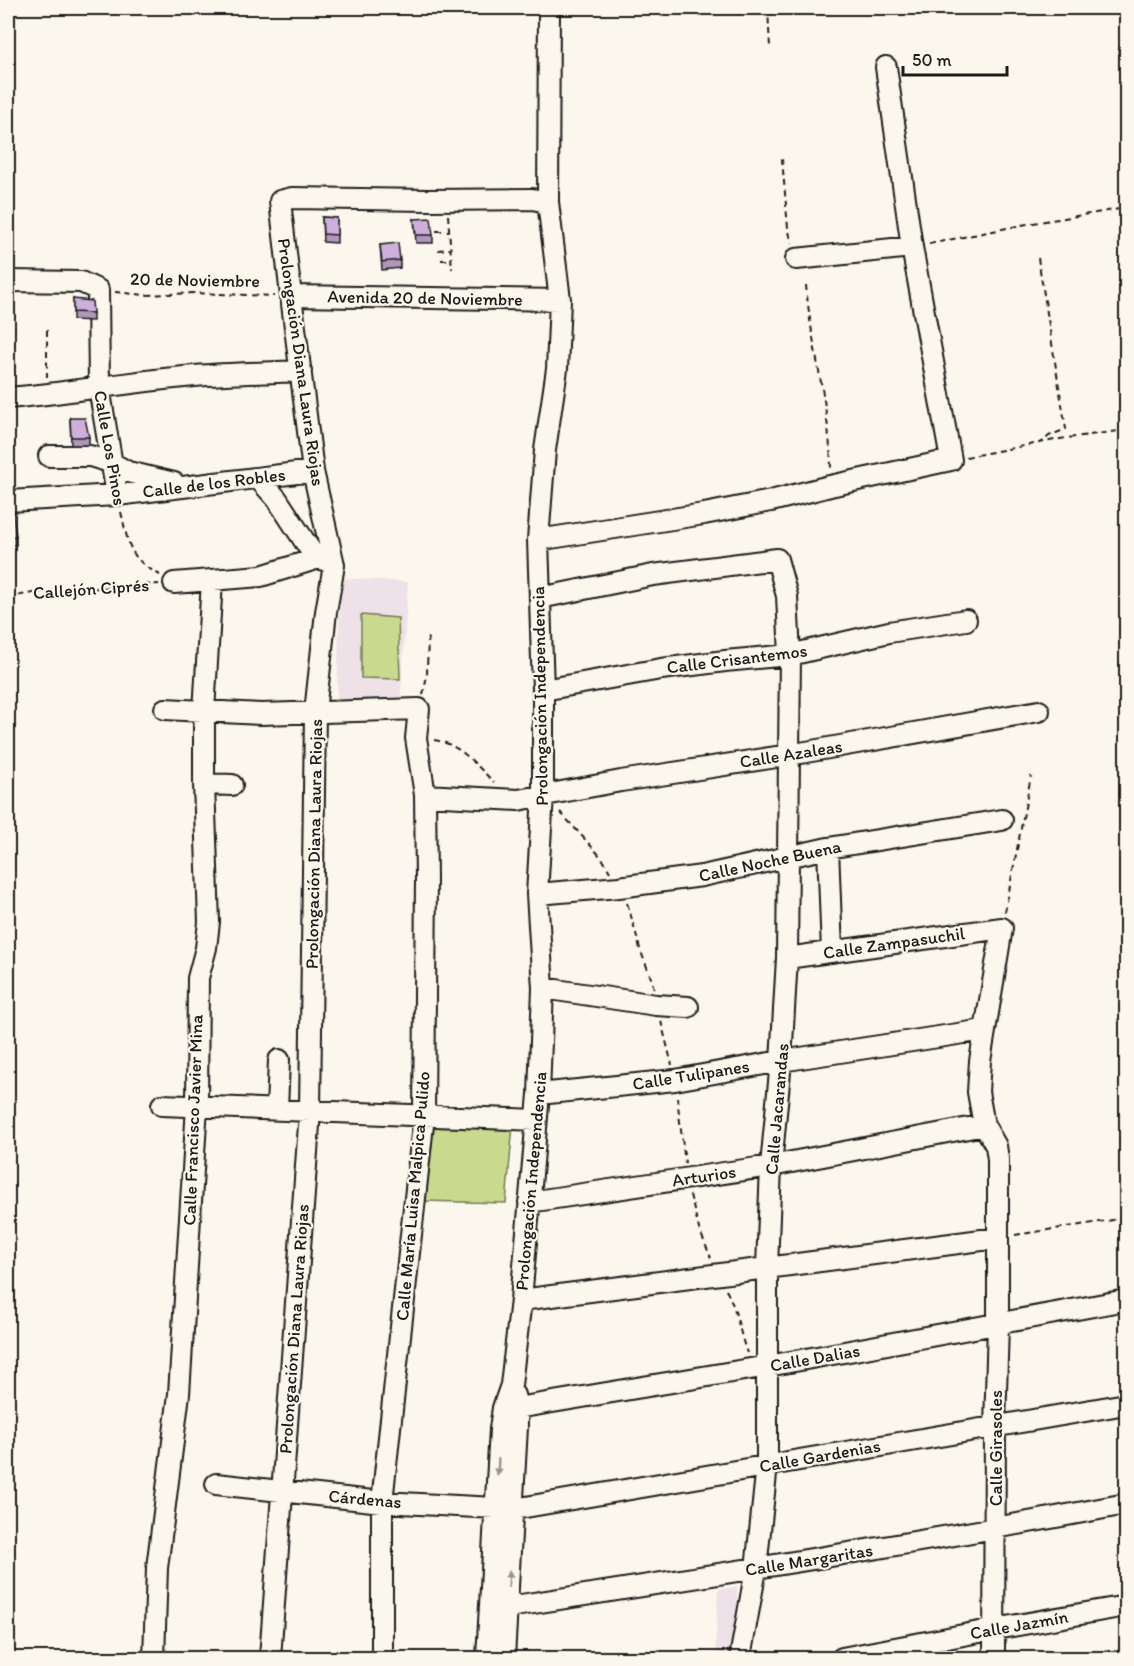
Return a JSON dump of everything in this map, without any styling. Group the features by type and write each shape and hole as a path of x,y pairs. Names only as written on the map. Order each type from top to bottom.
{"street":[{"name":"Prolongación Independencia","path":"504,1659 499,1607 505,1508 517,1427 510,1408 511,1385 539,1094 543,988 537,894 543,795 543,690 538,540 545,450 557,369 560,300 548,202 549,8"},
{"path":"538,540 704,514 951,460 912,247 886,67"},
{"name":"Prolongación Diana Laura Riojas","path":"270,1659 310,1111 315,712 326,612 327,561 280,201 292,198 532,199 548,202"},
{"path":"796,259 912,247"},
{"path":"8,280 81,282 98,290"},
{"name":"Calle Los Pinos","path":"98,290 99,387 117,495"},
{"name":"Avenida 20 de Noviembre","path":"291,296 560,300"},
{"path":"8,398 196,376 301,371"},
{"path":"49,456 90,456 110,462 137,475 188,486"},
{"name":"Calle de los Robles","path":"8,501 117,495 314,471"},
{"path":"258,478 277,499 311,551 327,561"},
{"name":"Calle Jacarandas","path":"540,598 653,575 777,559 788,596 790,655 787,958 781,1061 771,1166 767,1267 767,1465 756,1569 740,1659"},
{"path":"174,584 261,576 327,561"},
{"name":"Calle Francisco Javier Mina","path":"154,1659 157,1568 178,1394 197,1106 198,978 206,948 209,922 204,711 212,581"},
{"name":"Calle Crisantemos","path":"543,690 661,669 790,655 889,632 966,620"},
{"path":"165,709 261,714 419,709"},
{"name":"Calle María Luisa Malpica Pulido","path":"382,1659 382,1502 424,1115 425,795 416,738 419,709"},
{"name":"Calle Azaleas","path":"425,795 518,800 1039,711"},
{"path":"204,784 232,785"},
{"name":"Calle Noche Buena","path":"537,894 619,887 702,876 828,848 1002,820"},
{"path":"828,848 832,951"},
{"name":"Calle Zampasuchil","path":"787,958 1002,928"},
{"name":"Calle Girasoles","path":"994,1659 998,1159 996,1146 984,1125 978,1092 984,1030 1002,928"},
{"path":"543,988 656,1005 687,1007"},
{"name":"Calle Tulipanes","path":"539,1094 675,1080 781,1061 984,1030"},
{"path":"278,1109 279,1060"},
{"path":"162,1105 536,1120"},
{"name":"Arturios","path":"530,1202 771,1166 984,1125"},
{"path":"521,1299 717,1276 767,1267 997,1238"},
{"name":"Calle Dalias","path":"510,1408 768,1366 1126,1300"},
{"name":"Calle Gardenias","path":"505,1508 1126,1404"},
{"name":"Cárdenas","path":"216,1484 382,1502 505,1508"},
{"name":"Calle Margaritas","path":"499,1607 756,1569 995,1529 1126,1504"},
{"name":"Calle Jazmín","path":"842,1659 1126,1606"},
{"name":"Prolongación Independencia","path":"487,1659 499,1607"}],"path":[{"path":"768,8 770,48"},
{"path":"782,159 788,228 796,259"},
{"path":"912,247 1027,224 1126,208"},
{"path":"448,209 452,269"},
{"path":"436,231 449,231"},
{"path":"438,250 450,249"},
{"path":"1038,258 1066,429 1042,442"},
{"path":"441,260 451,260"},
{"path":"806,285 808,311 830,439 830,486"},
{"name":"20 de Noviembre","path":"98,290 145,295 193,293 291,296"},
{"path":"47,330 47,395"},
{"path":"951,460 1042,442 1126,430"},
{"name":"Calle Los Pinos","path":"117,495 131,549 137,560 174,584"},
{"name":"Callejón Ciprés","path":"8,597 40,592 174,584"},
{"path":"419,709 427,675 428,633"},
{"path":"416,738 444,742 453,746 472,759 494,782 501,786"},
{"path":"1002,928 1031,776"},
{"path":"997,1238 1126,1218"}],"shaded area":[{"path":"340,578 408,582 400,707 337,706"},
{"path":"737,1587 738,1658 715,1658 718,1589"}],"green space":[{"path":"361,615 398,618 400,679 361,678"},
{"path":"427,1118 513,1125 506,1203 421,1201"}],"building":[{"path":"322,217 337,218 337,235 323,234"},
{"path":"431,218 433,235 416,235 414,219"},
{"path":"398,243 400,260 382,262 380,245"},
{"path":"73,299 92,301 93,313 73,312"},
{"path":"70,418 85,418 89,437 71,437"},
{"path":"13,514 16,536 8,538 8,515"}]}
